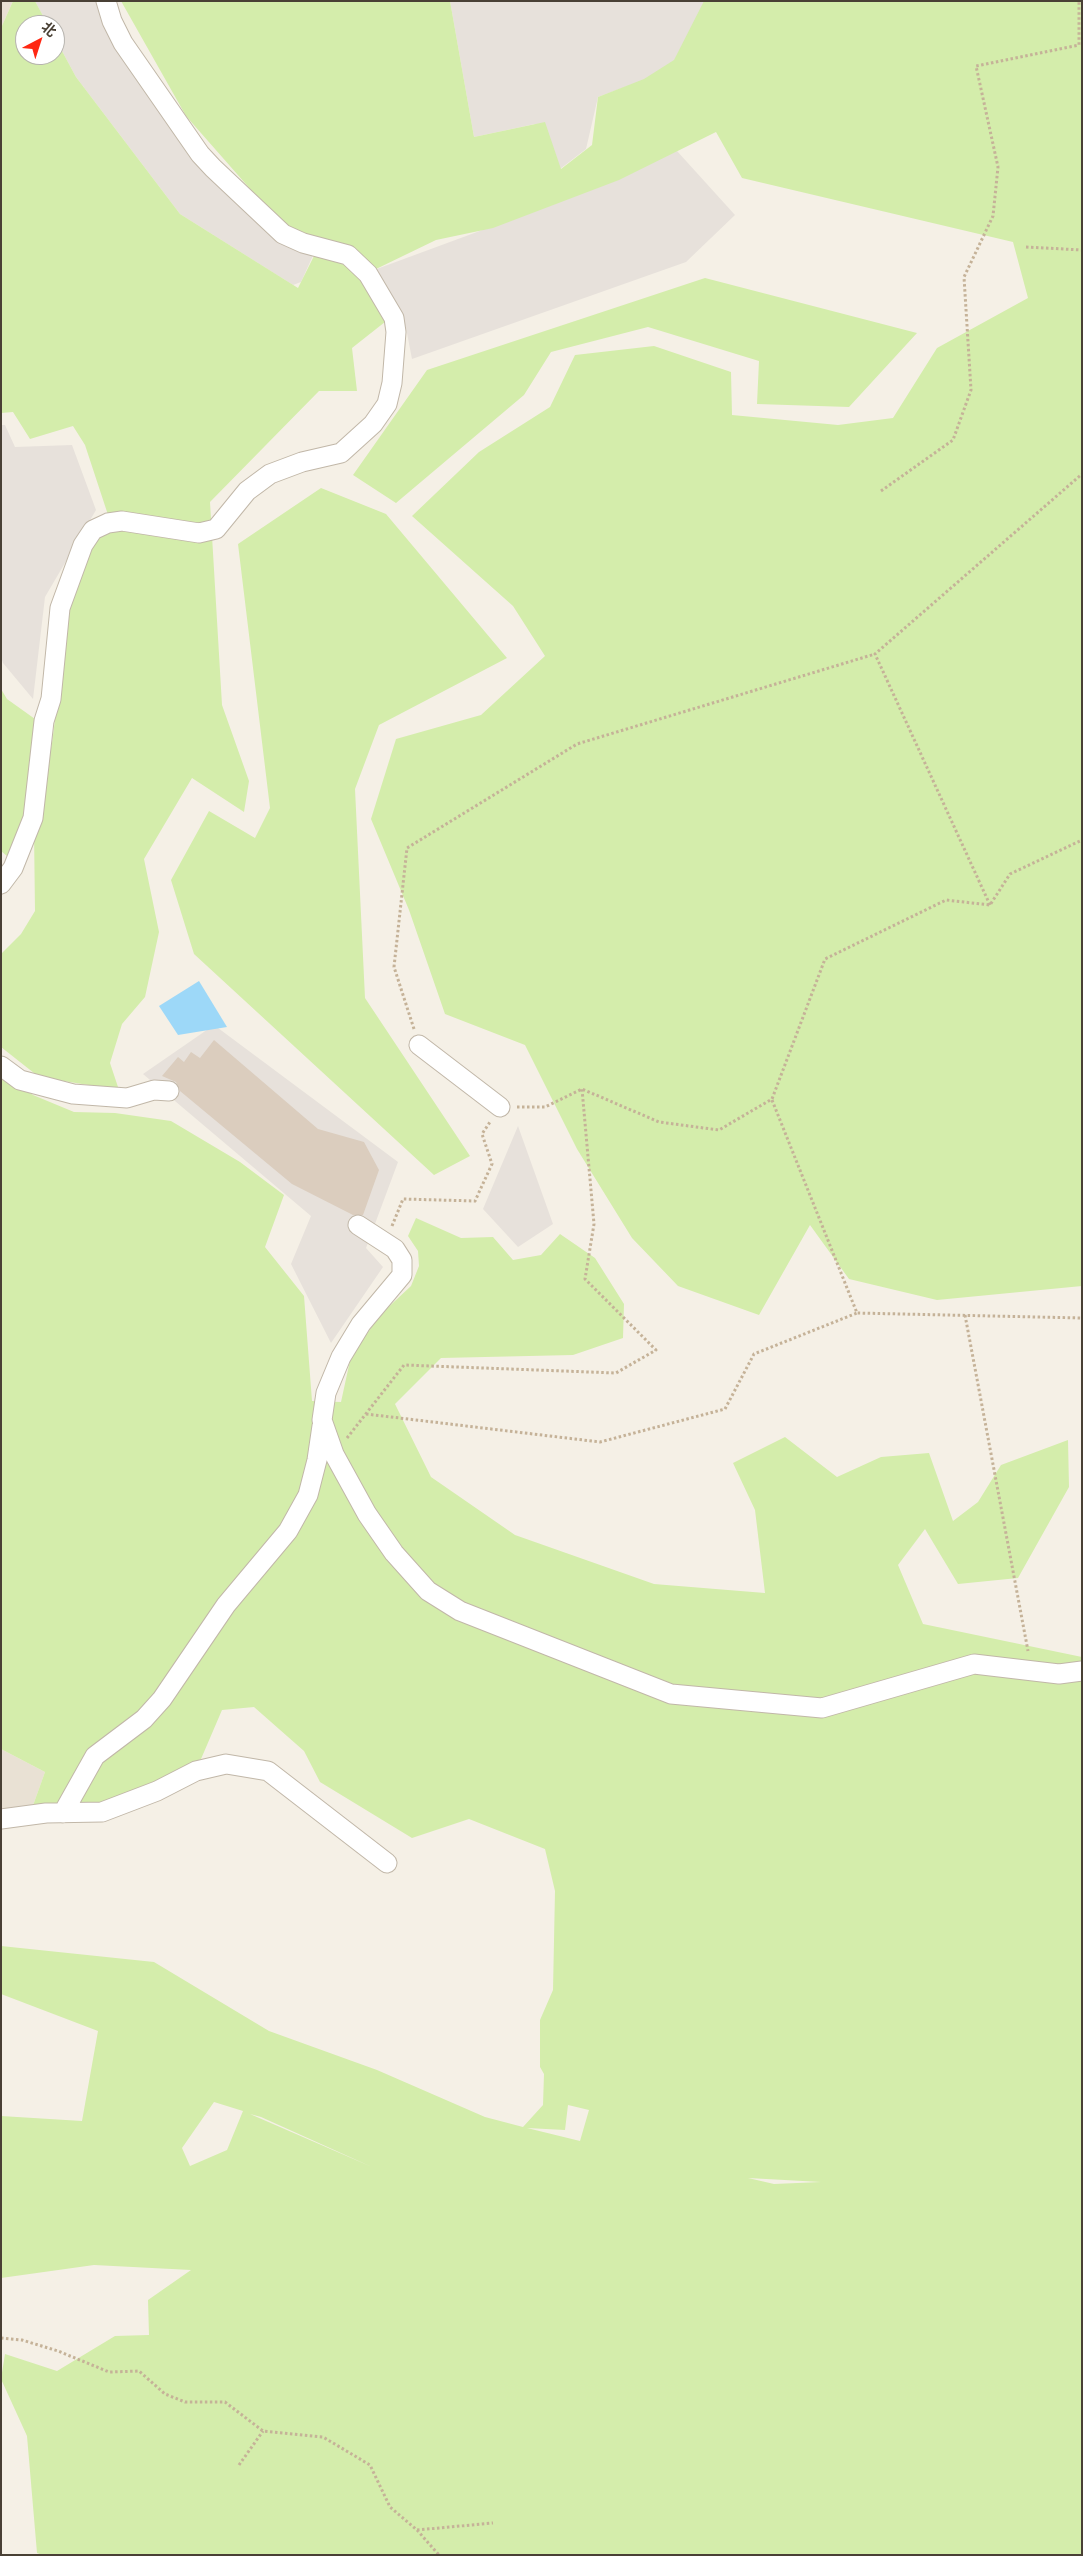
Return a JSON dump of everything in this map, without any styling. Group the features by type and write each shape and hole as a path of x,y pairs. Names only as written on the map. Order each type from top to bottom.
{"street":[{"path":"1,884 13,868 33,818 44,722 51,699 60,608 83,545 93,530 108,523 122,521 199,533 216,529 247,491 270,474 302,462 341,453 373,424 388,404 392,383 396,332 394,318 368,274 348,255 303,243 283,234 213,168 200,154 123,43 112,21 106,1"},
{"path":"418,1045 500,1107"},
{"path":"1,1066 20,1080 74,1094 127,1098 154,1090 169,1091"},
{"path":"62,1813 95,1756 144,1719 162,1699 226,1605 288,1531 308,1495 317,1460 326,1393 341,1357 361,1324 402,1275 402,1260 395,1249 358,1225"},
{"path":"322,1420 334,1454 366,1514 394,1553 428,1591 460,1611 671,1694 822,1708 974,1664 1060,1674 1082,1671"},
{"path":"1,1819 46,1813 102,1812 157,1792 196,1771 226,1764 268,1771 387,1863"}],"path":[{"path":"881,491 952,440 971,390 964,277 993,216 998,167 976,66 1080,45 1079,1"},
{"path":"1026,247 1082,250"},
{"path":"418,1045 394,967 407,848 577,744 875,654 1082,474"},
{"path":"875,654 990,905"},
{"path":"990,905 1010,874 1082,840"},
{"path":"385,1241 404,1199 475,1201 492,1164 482,1134 500,1107 545,1107 582,1089 659,1122 719,1130 772,1099 825,959 946,900 990,905"},
{"path":"334,1454 404,1365 616,1373 656,1350 585,1279 594,1224 582,1089"},
{"path":"772,1099 856,1313"},
{"path":"366,1414 600,1442 725,1409 754,1354 856,1313 1082,1318"},
{"path":"965,1315 1032,1671"},
{"path":"1,2338 22,2340 49,2348 109,2372 139,2371 164,2394 185,2402 225,2402 263,2431 323,2437 370,2465 390,2506 439,2555"},
{"path":"239,2465 263,2431"},
{"path":"416,2530 493,2523"}],"shaded area":[{"path":"1,1 13,1 1,28"},
{"path":"35,1 100,1 197,157 315,251 301,282 293,285 180,214 76,77 65,57 65,15 43,15"},
{"path":"450,1 705,1 679,67 598,97 586,149 560,169 535,124 474,137"},
{"path":"677,151 735,215 686,262 412,359 406,328 374,270 477,232"},
{"path":"1,425 5,425 15,447 72,445 96,510 45,597 33,699 3,663 1,657"},
{"path":"214,1025 398,1162 366,1248 383,1267 331,1343 291,1264 311,1216 143,1074"},
{"path":"518,1126 553,1224 518,1247 483,1209"},
{"path":"1,1749 45,1772 31,1811 1,1814"}],"green space":[{"path":"13,1 35,1 43,15 15,15 15,65 65,65 65,57 76,77 180,214 298,288 317,250 364,276 390,318 352,348 357,391 319,391 210,502 222,705 249,781 244,812 192,778 144,859 159,932 145,997 122,1024 110,1063 119,1090 39,1077 1,1047 1,954 21,934 35,911 34,831 52,743 70,601 96,532 111,524 85,445 73,426 30,439 13,412 1,413 1,28"},
{"path":"121,1 450,1 474,137 545,122 561,169 592,145 598,97 644,79 674,60 704,1 1082,1 1082,1286 937,1300 849,1279 810,1225 759,1315 678,1286 632,1238 577,1149 525,1045 445,1014 409,910 371,819 396,739 481,715 545,656 513,606 412,516 479,452 550,407 575,355 654,346 731,372 732,415 838,425 893,418 937,348 1028,298 1013,242 742,178 716,132 619,180 493,228 436,240 374,270 288,232 186,116"},
{"path":"705,278 917,333 849,407 757,404 759,361 648,327 551,352 524,395 396,503 353,475 427,370"},
{"path":"321,488 386,514 507,658 379,725 355,789 365,998 470,1156 434,1175 194,954 171,880 209,811 255,838 270,808 238,544"},
{"path":"1,689 7,699 42,724 32,806 13,861 1,851"},
{"path":"1,1073 33,1095 74,1112 115,1113 171,1121 240,1162 284,1195 265,1247 304,1296 312,1401 341,1402 351,1356 381,1314 411,1286 419,1266 418,1251 408,1236 416,1218 461,1238 493,1237 513,1260 541,1255 560,1234 595,1258 624,1304 623,1338 573,1355 441,1358 395,1404 431,1477 515,1535 654,1584 765,1593 755,1510 733,1463 785,1437 837,1477 881,1457 929,1453 953,1521 978,1502 1001,1465 1068,1440 1069,1487 1018,1578 958,1584 925,1529 898,1565 923,1624 1082,1657 1082,2555 42,2555 37,2553 27,2436 1,2379 5,2354 57,2371 115,2336 149,2335 148,2300 191,2270 94,2265 1,2278 1,2116 82,2121 98,2031 1,1994 1,1946 154,1962 269,2031 377,2070 485,2117 523,2127 543,2105 544,2074 540,2067 540,2020 553,1990 555,1891 545,1849 469,1819 412,1838 320,1782 304,1751 254,1707 222,1710 201,1759 106,1806 31,1811 45,1772 1,1749","holes":["214,2102 243,2111 227,2150 190,2166 182,2148","568,2105 589,2110 580,2141 527,2128 565,2130","250,2114 261,2117 372,2167","748,2178 821,2182 774,2184"]}],"water":[{"path":"199,981 227,1027 178,1035 159,1006"}],"building":[{"path":"214,1040 318,1129 364,1142 379,1170 363,1215 353,1215 292,1184 180,1091 176,1082 162,1076 178,1057 184,1062 191,1052 200,1058"}]}
